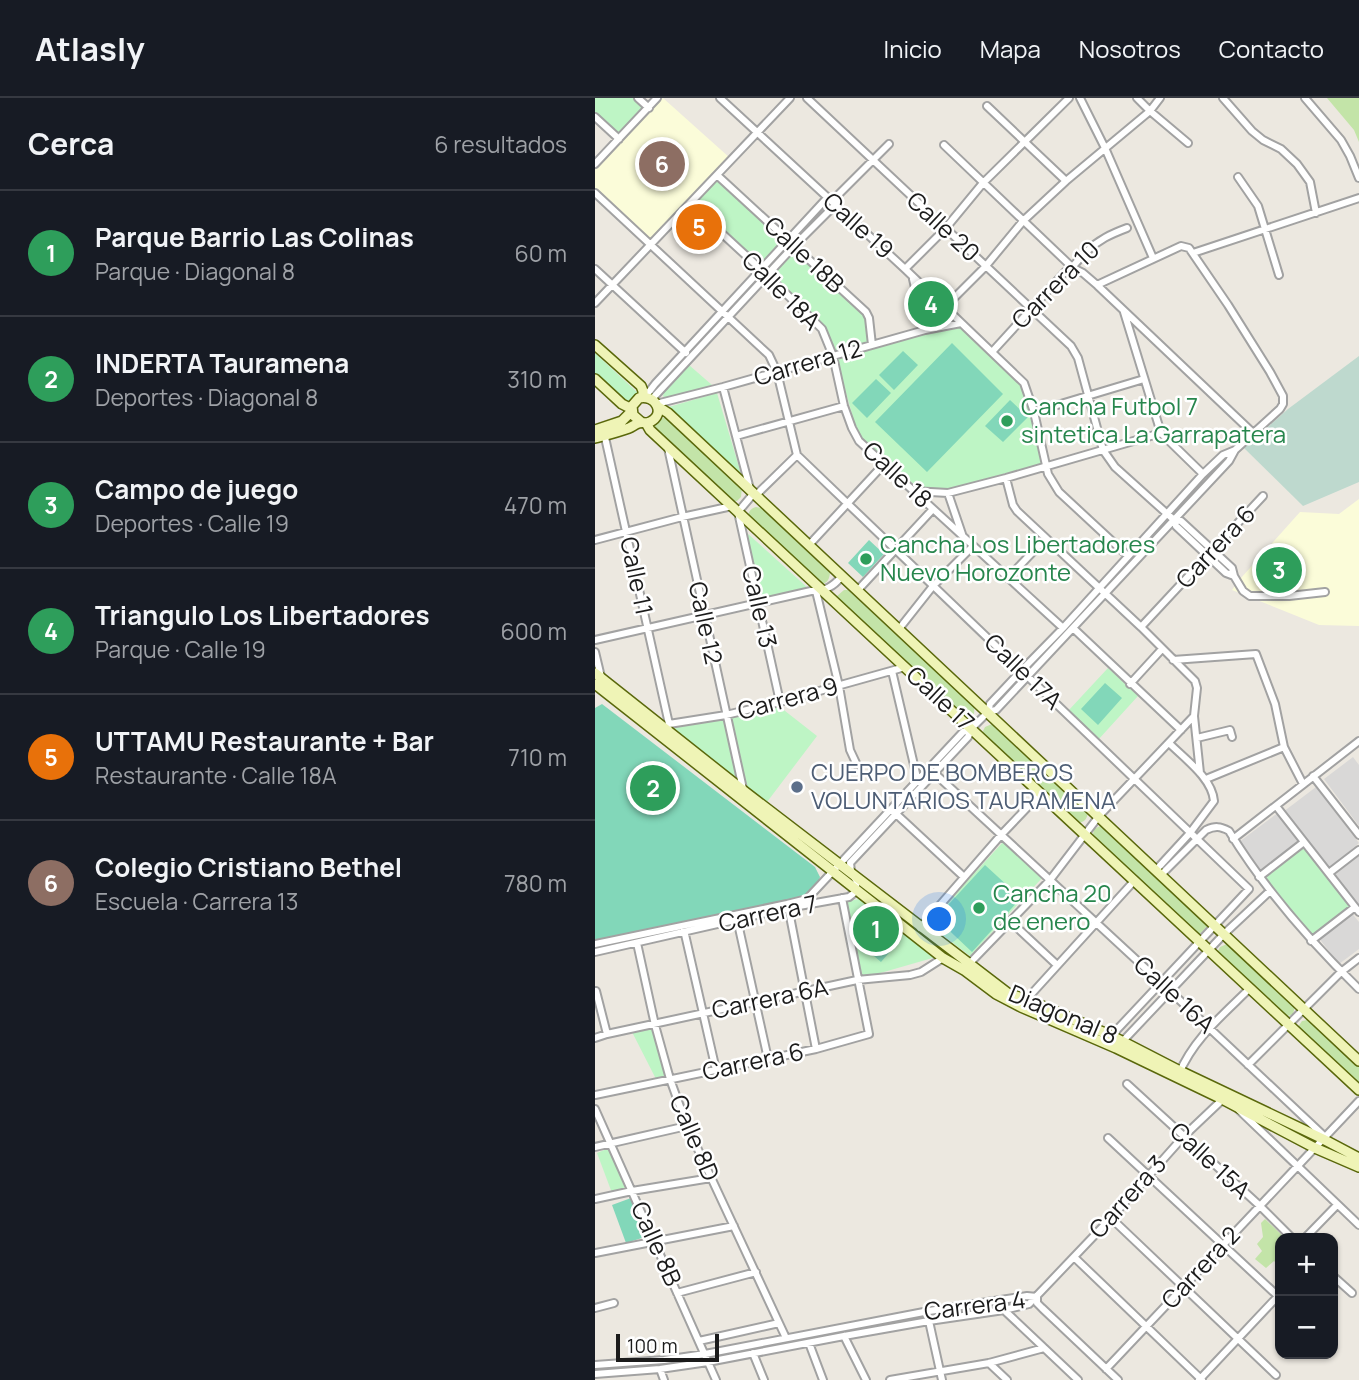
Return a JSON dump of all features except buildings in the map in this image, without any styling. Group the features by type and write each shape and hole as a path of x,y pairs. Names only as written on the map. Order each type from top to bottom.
{"street":[{"path":"638,98 649,108"},
{"path":"595,164 657,98"},
{"name":"Calle 19","path":"720,98 1024,383 1034,412 1046,467"},
{"path":"595,303 790,98"},
{"name":"Calle 20","path":"807,98 1071,346 1078,358 1087,396"},
{"path":"905,269 945,229 983,183 1069,98"},
{"path":"1080,98 1153,258"},
{"path":"1137,98 1188,143"},
{"path":"945,307 985,267 1023,220 1150,111 1160,98"},
{"path":"1223,98 1252,131 1281,149 1297,164 1310,182 1316,213"},
{"path":"1305,98 1341,139 1359,178"},
{"path":"987,106 1066,181"},
{"path":"595,117 619,139"},
{"path":"600,433 622,421 632,410 635,401 651,400 725,314 835,205 836,197 889,144"},
{"path":"944,145 1254,434"},
{"name":"Calle 18B","path":"717,175 866,312 872,345"},
{"path":"1238,177 1258,205 1279,275"},
{"path":"595,193 769,355 777,372 797,456 735,509 682,517 595,540"},
{"path":"725,314 760,270 827,198 836,197"},
{"path":"1193,253 1359,198"},
{"name":"Calle 18A","path":"690,204 822,329 833,356"},
{"name":"Carrera 10","path":"992,352 1065,272 1073,268 1084,253 1104,237 1127,228"},
{"name":"Carrera 10","path":"1097,285 1181,246 1189,248 1193,253"},
{"name":"Carrera 7","path":"988,712 996,710 1073,628 1128,556 1203,474 1223,455 1235,450 1254,434 1283,404 1283,396 1270,372 1193,253"},
{"path":"595,269 687,355"},
{"path":"912,277 925,330"},
{"path":"1123,311 1161,433 1203,474"},
{"name":"Carrera 12","path":"651,400 723,387 925,330 961,323"},
{"name":"Calle 17","path":"595,345 1359,1061"},
{"path":"736,436 844,406 833,356"},
{"path":"595,379 632,410 634,417 643,422"},
{"path":"1034,412 1144,379"},
{"path":"723,387 754,493"},
{"path":"1087,396 1103,450 1115,467 1174,520 1176,526 1210,553 1226,573 1235,577 1243,591 1250,596 1325,592"},
{"path":"600,433 631,427 655,418 658,411 651,400"},
{"name":"Calle 18","path":"844,406 855,435 1063,628"},
{"name":"Calle 17","path":"643,422 819,591 972,728 1359,1090"},
{"name":"Calle 11","path":"600,433 648,628 667,731"},
{"path":"913,491 948,492 1161,433"},
{"name":"Calle 12","path":"667,446 741,794"},
{"name":"Carrera 7","path":"595,944 683,925 849,897 856,889 857,882 850,863 963,732 972,728 988,712 991,704 1021,671 1174,520 1229,461 1235,450"},
{"name":"Calle 17A","path":"797,456 1249,889 1214,925"},
{"path":"809,545 884,464"},
{"path":"1046,467 1051,482 1059,492 1128,556"},
{"path":"1006,478 1017,511 1195,681 1198,688 1194,716 1200,773"},
{"path":"948,492 963,536"},
{"name":"Carrera 6","path":"1141,627 1263,496"},
{"name":"Calle 13","path":"735,509 780,702"},
{"path":"858,590 933,509"},
{"path":"1009,578 1046,538"},
{"path":"899,629 933,586 973,546"},
{"path":"595,640 831,588 842,576"},
{"path":"819,591 851,755 857,765"},
{"path":"1073,628 1181,730"},
{"path":"1130,684 1162,649"},
{"path":"595,652 597,680"},
{"path":"1173,660 1256,654 1275,704 1284,747 1303,784"},
{"name":"Carrera 9","path":"667,731 905,667"},
{"path":"892,671 918,782"},
{"name":"Diagonal 8","path":"597,680 667,731 741,794 836,867 856,889 943,958 996,994 1112,1035 1179,1075"},
{"path":"969,964 1050,880 1099,816 1194,716"},
{"path":"1197,738 1230,730 1232,737"},
{"path":"1159,873 1214,801 1206,779 1169,743"},
{"path":"1233,839 1356,744 1359,755"},
{"path":"1206,779 1284,747"},
{"name":"Carrera 7","path":"595,952 685,933 807,899 836,867 894,812 918,782 932,771"},
{"name":"Calle 16A","path":"932,771 1324,1138"},
{"path":"1313,776 1359,835"},
{"path":"921,928 1041,793"},
{"path":"1276,806 1357,909 1311,941"},
{"path":"894,812 964,877"},
{"path":"1159,873 1206,830 1221,827 1229,831 1259,877 1311,941 1359,989"},
{"path":"1259,877 1304,842"},
{"path":"1329,873 1359,850"},
{"name":"Diagonal 8","path":"836,867 855,876 1024,1003 1104,1044 1324,1138 1359,1158"},
{"path":"1024,1003 1135,880"},
{"path":"1116,1048 1224,934 1270,891"},
{"path":"842,898 857,980"},
{"path":"787,906 816,1049"},
{"path":"737,919 768,1059"},
{"path":"1010,921 1057,965"},
{"path":"683,925 716,1070"},
{"path":"1104,1044 1214,925"},
{"name":"Calle 8D","path":"637,943 655,1025 687,1126 786,1338"},
{"name":"Carrera 6A","path":"595,1038 857,980 910,975 921,972 943,958"},
{"path":"1248,1065 1341,972 1359,958"},
{"name":"Carrera 6","path":"595,1095 816,1049 869,1034 857,980"},
{"path":"1179,1075 1197,1042 1250,988"},
{"path":"596,990 607,1034"},
{"name":"Calle 15A","path":"1127,1084 1287,1233"},
{"name":"Diagonal 8","path":"1225,1097 1233,1105 1315,1148 1359,1167"},
{"name":"Carrera 3","path":"1037,1297 1184,1136 1225,1097"},
{"path":"1324,1138 1359,1101"},
{"path":"1233,1105 1359,1225"},
{"name":"Calle 8B","path":"595,1109 716,1380"},
{"path":"595,1147 687,1126"},
{"path":"1108,1138 1275,1292"},
{"name":"Carrera 2","path":"1106,1369 1324,1138"},
{"path":"595,1199 711,1178"},
{"path":"1310,1233 1337,1205"},
{"path":"1111,1218 1276,1375"},
{"path":"595,1253 734,1226"},
{"path":"1074,1256 1201,1379 1275,1301"},
{"path":"677,1293 756,1272"},
{"path":"1338,1280 1352,1293"},
{"path":"1037,1297 1037,1303 1118,1380"},
{"name":"Carrera 4","path":"595,1374 607,1377 708,1362 929,1321 1004,1310 1029,1304 1037,1297"},
{"name":"Carrera 4","path":"595,1365 705,1354 976,1303 1037,1297"},
{"path":"595,1308 614,1303"},
{"path":"1004,1310 1078,1380"},
{"path":"929,1321 942,1380"},
{"path":"699,1341 779,1323"},
{"path":"844,1336 866,1380"},
{"path":"809,1343 823,1380"},
{"path":"890,1380 916,1378 940,1370 989,1363 1044,1348"},
{"path":"753,1353 764,1380"},
{"path":"989,1363 1007,1380"},
{"path":"660,1369 664,1380"}],"shaded area":[{"path":"663,98 730,158 653,241 595,188 595,170"},
{"path":"1359,356 1359,482 1303,506 1244,448 1288,409"},
{"path":"1359,499 1359,626 1319,625 1232,590 1300,512 1339,514"},
{"path":"1353,757 1359,765 1359,826 1324,779"},
{"path":"1316,787 1359,843 1329,869 1283,812"},
{"path":"1279,812 1302,842 1261,872 1239,842"},
{"path":"1359,856 1359,909 1333,876"},
{"path":"1350,911 1359,922 1359,949 1339,964 1318,937"}],"green space":[{"path":"595,98 633,98 644,109 619,136 595,113"},
{"path":"1327,98 1359,98 1359,142 1354,130"},
{"path":"718,179 786,240 762,267 693,204"},
{"path":"796,251 864,314 869,343 835,354 824,327 772,276"},
{"path":"920,287 955,321 931,328"},
{"path":"959,325 1022,384 1044,463 944,490 917,486 890,467 858,435 836,358"},
{"path":"952,343 1003,394 927,472 875,422"},
{"path":"903,351 918,365 894,390 879,375"},
{"path":"595,353 638,393 638,397 630,405 595,377"},
{"path":"689,365 712,385 666,400 664,392"},
{"path":"876,379 891,393 867,418 852,403"},
{"path":"717,393 742,477 665,408"},
{"name":"Cancha Futbol 7 sintetica La Garrapatera","path":"1010,400 1028,417 1003,442 985,426"},
{"path":"661,418 668,418 742,487 741,497 737,501 731,501 655,429 655,424"},
{"path":"756,507 761,508 830,573 827,581 819,585 748,520 749,512"},
{"path":"747,533 809,589 761,599"},
{"name":"Cancha Los Libertadores Nuevo Horozonte","path":"869,540 884,554 863,577 848,563"},
{"path":"1279,553 1295,577 1279,587 1263,563"},
{"path":"848,590 974,707 973,716 964,720 836,602 837,596"},
{"path":"1108,668 1138,696 1098,740 1068,711"},
{"path":"1105,683 1122,698 1098,725 1081,709"},
{"path":"602,704 815,867 820,877 817,886 803,898 595,942 595,708"},
{"path":"780,707 817,736 767,802 746,786 730,718"},
{"path":"725,718 740,781 673,729"},
{"path":"992,724 1088,812 1085,820 1078,823 984,736 985,727"},
{"path":"1100,826 1209,924 1198,936 1092,839 1094,829"},
{"name":"Cancha 20 de enero","path":"1003,842 1042,878 970,956 928,924"},
{"path":"1304,844 1353,906 1313,938 1263,876"},
{"name":"Cancha 20 de enero","path":"985,865 1021,898 972,952 936,918"},
{"path":"864,898 936,957 863,978 844,902"},
{"path":"885,927 900,940 881,962 867,950"},
{"path":"1227,944 1295,1007 1293,1014 1284,1015 1219,956 1220,947"},
{"path":"1307,1020 1359,1066 1359,1086 1298,1027 1302,1021"},
{"path":"654,1026 665,1076 656,1079 631,1030"},
{"path":"609,1148 625,1188 612,1193 597,1153"},
{"path":"631,1198 645,1237 626,1243 612,1205"},
{"path":"1265,1219 1280,1233 1275,1233 1275,1262 1266,1268 1255,1259 1262,1251 1257,1244 1263,1237 1261,1223"}],"place":[{"name":"Colegio Cristiano Bethel","path":"662,164"},
{"name":"UTTAMU Restaurante + Bar","path":"699,227"},
{"name":"Triangulo Los Libertadores","path":"931,304"},
{"name":"Cancha Futbol 7 sintetica La Garrapatera","path":"1007,421"},
{"name":"Cancha Los Libertadores Nuevo Horozonte","path":"866,559"},
{"name":"Campo de juego","path":"1279,570"},
{"name":"CUERPO DE BOMBEROS VOLUNTARIOS TAURAMENA","path":"797,787"},
{"name":"INDERTA Tauramena","path":"653,788"},
{"name":"Cancha 20 de enero","path":"979,908"},
{"name":"Parque Barrio Las Colinas","path":"876,929"}]}
